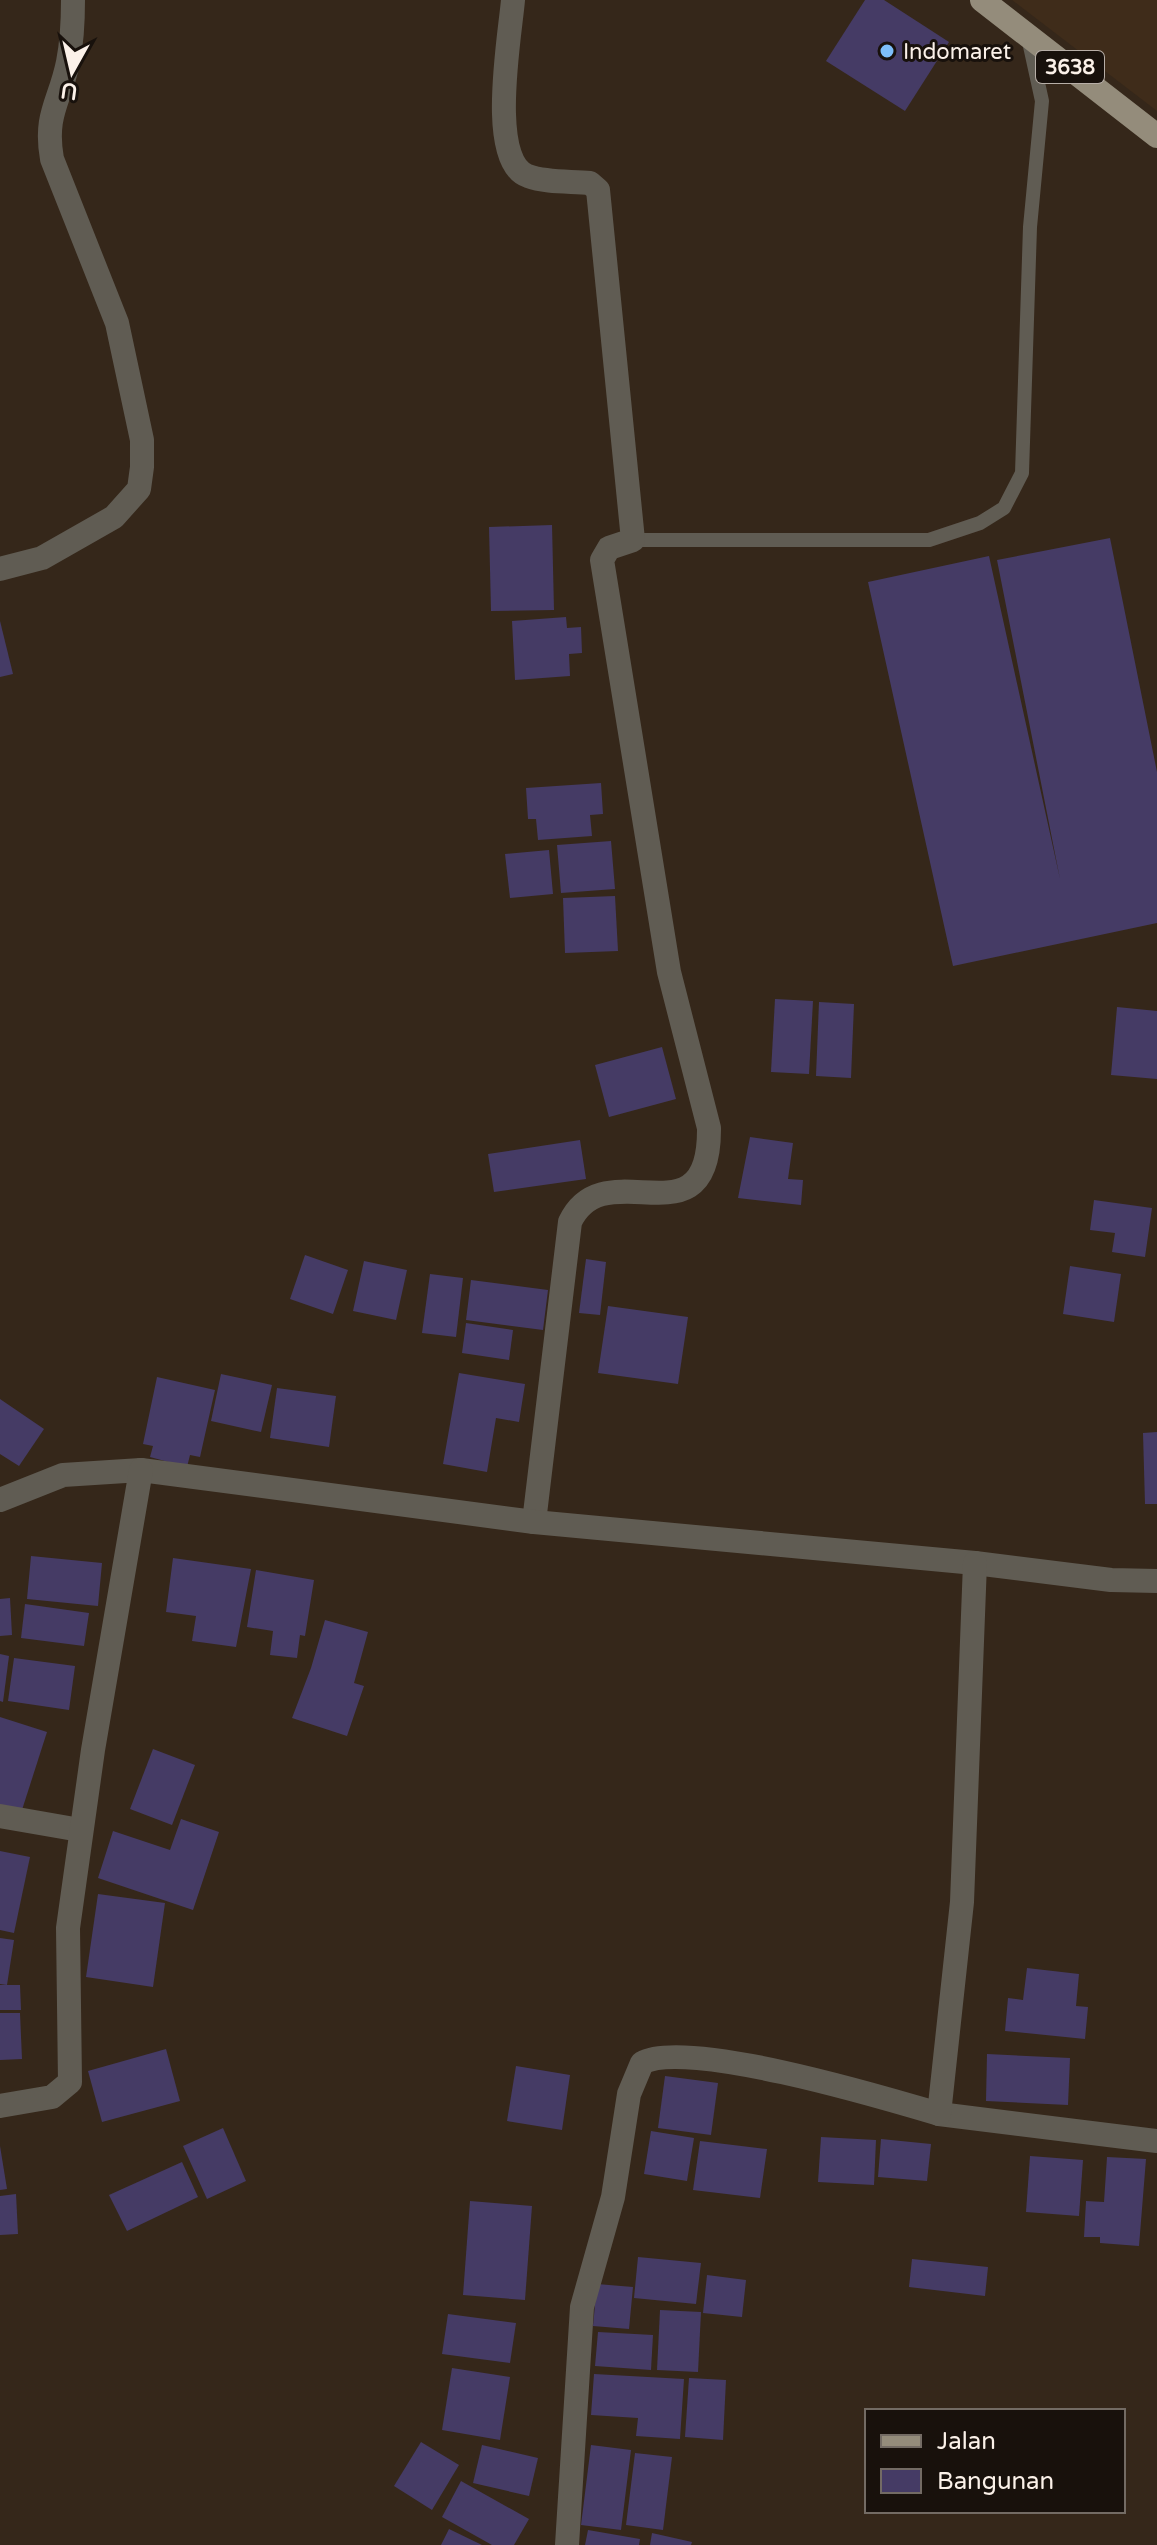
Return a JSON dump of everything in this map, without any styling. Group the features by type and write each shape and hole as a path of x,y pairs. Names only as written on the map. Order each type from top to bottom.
{"main road":[{"name":"3638","path":"982,0 1157,136"}],"street":[{"path":"0,569 42,558 114,517 139,489 142,467 142,440 117,323 52,159 48,136 50,115 68,63 73,0"},
{"path":"513,0 503,135 511,163 527,176 590,183 598,190 633,540 609,548 602,560 669,972 709,1128 709,1154 702,1174 680,1191 595,1194 578,1205 570,1222 534,1522"},
{"path":"0,2106 52,2097 70,2082 68,1928 80,1830 141,1470"},
{"path":"0,1500 63,1475 141,1470 534,1522 975,1563 1111,1580 1157,1581"},
{"path":"939,2114 962,1902 975,1563"},
{"path":"0,1816 80,1830"},
{"path":"567,2545 582,2307 616,2185 629,2094 642,2063 663,2055 753,2068 813,2078 939,2114 1157,2141"}],"lane":[{"path":"633,540 929,540 980,523 1004,508 1022,473 1030,227 1042,101 1027,33"}],"shaded area":[{"path":"1012,0 1157,0 1157,111"}],"building":[{"name":"Indomaret","path":"865,0 884,0 949,42 905,111 826,61"},
{"path":"552,525 554,610 491,611 489,527"},
{"path":"1110,538 1157,772 1157,923 953,966 868,582 989,556 1060,879 997,560"},
{"path":"566,617 567,628 581,627 582,653 569,654 570,676 515,680 512,621"},
{"path":"0,621 13,674 0,677"},
{"path":"601,783 603,814 590,815 592,836 538,840 536,819 528,819 526,788"},
{"path":"611,841 615,889 561,893 557,845"},
{"path":"549,850 553,894 510,898 505,854"},
{"path":"615,896 618,951 565,953 563,898"},
{"path":"775,999 813,1001 809,1074 771,1072"},
{"path":"819,1002 854,1004 851,1078 816,1076"},
{"path":"1117,1007 1157,1011 1157,1079 1111,1075"},
{"path":"662,1047 676,1099 609,1117 595,1065"},
{"path":"750,1137 793,1143 788,1179 803,1180 801,1205 738,1198"},
{"path":"580,1140 586,1179 494,1192 488,1154"},
{"path":"1094,1200 1152,1208 1145,1257 1112,1252 1115,1233 1090,1230"},
{"path":"305,1255 348,1270 333,1314 290,1299"},
{"path":"586,1259 606,1262 600,1315 579,1313"},
{"path":"364,1261 407,1270 396,1320 353,1311"},
{"path":"1070,1266 1121,1274 1114,1322 1063,1314"},
{"path":"430,1274 463,1278 456,1337 422,1333"},
{"path":"471,1280 548,1290 543,1330 466,1320"},
{"path":"608,1306 688,1317 678,1384 598,1373"},
{"path":"466,1323 513,1330 509,1360 462,1353"},
{"path":"459,1373 525,1384 519,1422 496,1418 487,1472 443,1464"},
{"path":"221,1374 272,1385 261,1432 211,1421"},
{"path":"157,1377 215,1390 200,1457 190,1455 187,1467 150,1457 153,1446 143,1444"},
{"path":"277,1388 336,1396 329,1447 270,1438"},
{"path":"0,1399 44,1429 19,1466 0,1454"},
{"path":"1157,1432 1157,1504 1145,1504 1143,1433"},
{"path":"31,1556 102,1563 98,1606 27,1599"},
{"path":"173,1558 251,1569 236,1647 192,1641 196,1616 166,1612"},
{"path":"256,1570 314,1580 305,1636 300,1635 297,1658 270,1655 273,1631 247,1627"},
{"path":"10,1598 12,1635 0,1636 0,1599"},
{"path":"25,1604 89,1613 84,1646 21,1638"},
{"path":"325,1620 368,1632 354,1683 364,1686 347,1736 292,1718"},
{"path":"0,1654 9,1656 3,1702 0,1701"},
{"path":"14,1658 75,1666 69,1710 8,1701"},
{"path":"0,1717 47,1732 21,1813 0,1806"},
{"path":"153,1749 195,1765 172,1825 130,1809"},
{"path":"181,1819 219,1832 193,1910 98,1878 113,1831 170,1850"},
{"path":"0,1851 30,1857 14,1933 0,1930"},
{"path":"98,1894 165,1903 153,1987 86,1977"},
{"path":"0,1938 14,1940 7,1985 0,1984"},
{"path":"1027,1968 1079,1974 1076,2006 1088,2007 1085,2039 1005,2031 1008,1998 1023,2000"},
{"path":"0,1985 20,1985 21,2010 0,2010"},
{"path":"0,2013 20,2013 22,2059 0,2060"},
{"path":"166,2049 180,2101 102,2122 88,2071"},
{"path":"987,2054 1070,2058 1068,2105 986,2101"},
{"path":"516,2066 570,2075 562,2130 507,2121"},
{"path":"665,2076 718,2083 711,2135 658,2128"},
{"path":"223,2128 246,2181 207,2199 183,2146"},
{"path":"651,2131 694,2138 687,2181 644,2174"},
{"path":"821,2137 876,2140 874,2185 818,2182"},
{"path":"881,2139 931,2144 927,2181 878,2177"},
{"path":"700,2141 767,2149 760,2198 693,2190"},
{"path":"0,2146 7,2189 0,2190"},
{"path":"1030,2156 1083,2160 1079,2216 1026,2212"},
{"path":"1107,2157 1146,2159 1139,2246 1100,2243 1100,2237 1084,2237 1086,2201 1104,2202"},
{"path":"182,2162 198,2197 127,2231 109,2195"},
{"path":"16,2194 18,2234 0,2235 0,2196"},
{"path":"470,2201 532,2206 525,2300 463,2295"},
{"path":"638,2257 701,2263 696,2304 634,2298"},
{"path":"912,2259 988,2267 985,2296 909,2287"},
{"path":"707,2275 746,2280 742,2317 703,2313"},
{"path":"597,2284 633,2287 629,2329 593,2326"},
{"path":"660,2310 701,2312 698,2372 657,2370"},
{"path":"448,2314 516,2323 510,2363 442,2354"},
{"path":"598,2332 653,2335 651,2370 595,2366"},
{"path":"452,2368 510,2377 500,2440 442,2430"},
{"path":"594,2374 684,2379 680,2439 636,2436 638,2418 591,2415"},
{"path":"689,2378 726,2380 723,2440 685,2437"},
{"path":"421,2442 459,2465 432,2510 394,2486"},
{"path":"482,2445 538,2458 529,2496 473,2483"},
{"path":"591,2445 631,2450 621,2530 581,2525"},
{"path":"635,2453 672,2457 663,2530 626,2525"},
{"path":"461,2481 529,2519 514,2545 492,2545 442,2517"},
{"path":"449,2529 482,2545 441,2545"},
{"path":"588,2530 640,2539 639,2545 585,2545"},
{"path":"652,2533 692,2542 691,2545 650,2545"}],"place":[{"name":"Indomaret","path":"887,51"}]}
